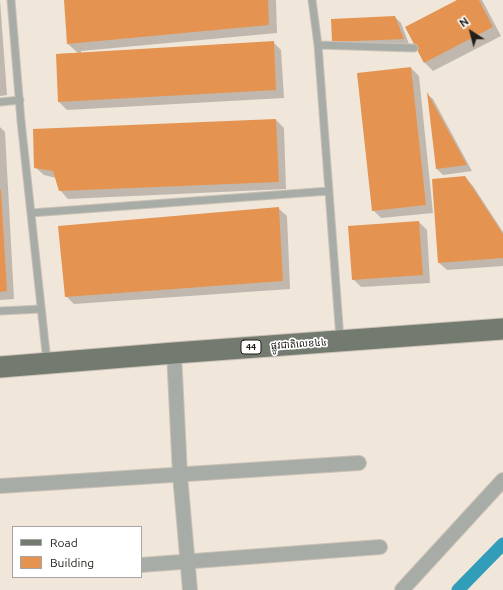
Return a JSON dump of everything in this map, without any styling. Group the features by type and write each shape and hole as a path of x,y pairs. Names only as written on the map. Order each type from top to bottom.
{"main road":[{"name":"ផ្លូវជាតិលេខ៤៤","path":"0,367 503,329"}],"street":[{"path":"174,353 180,475 190,590"},
{"path":"0,486 359,463"},
{"path":"402,590 503,480"},
{"path":"142,565 380,547"}],"lane":[{"path":"11,0 47,364"},
{"path":"312,0 318,45 340,341"},
{"path":"318,45 414,48"},
{"path":"0,102 20,100"},
{"path":"31,213 329,191"},
{"path":"0,311 41,308"}],"building":[{"path":"64,0 268,0 269,25 67,44"},
{"path":"457,0 479,0 493,27 424,63 405,27"},
{"path":"395,16 404,39 332,42 331,19"},
{"path":"274,41 276,90 58,102 56,54"},
{"path":"411,67 426,205 372,211 357,73"},
{"path":"427,92 467,165 436,169"},
{"path":"276,119 279,182 59,191 53,171 34,168 33,129"},
{"path":"465,176 503,234 503,258 438,263 432,179"},
{"path":"0,190 7,291 0,292"},
{"path":"279,207 283,281 65,297 58,226"},
{"path":"419,221 423,275 352,280 348,226"}],"waterway":[{"path":"458,590 503,544"}]}
